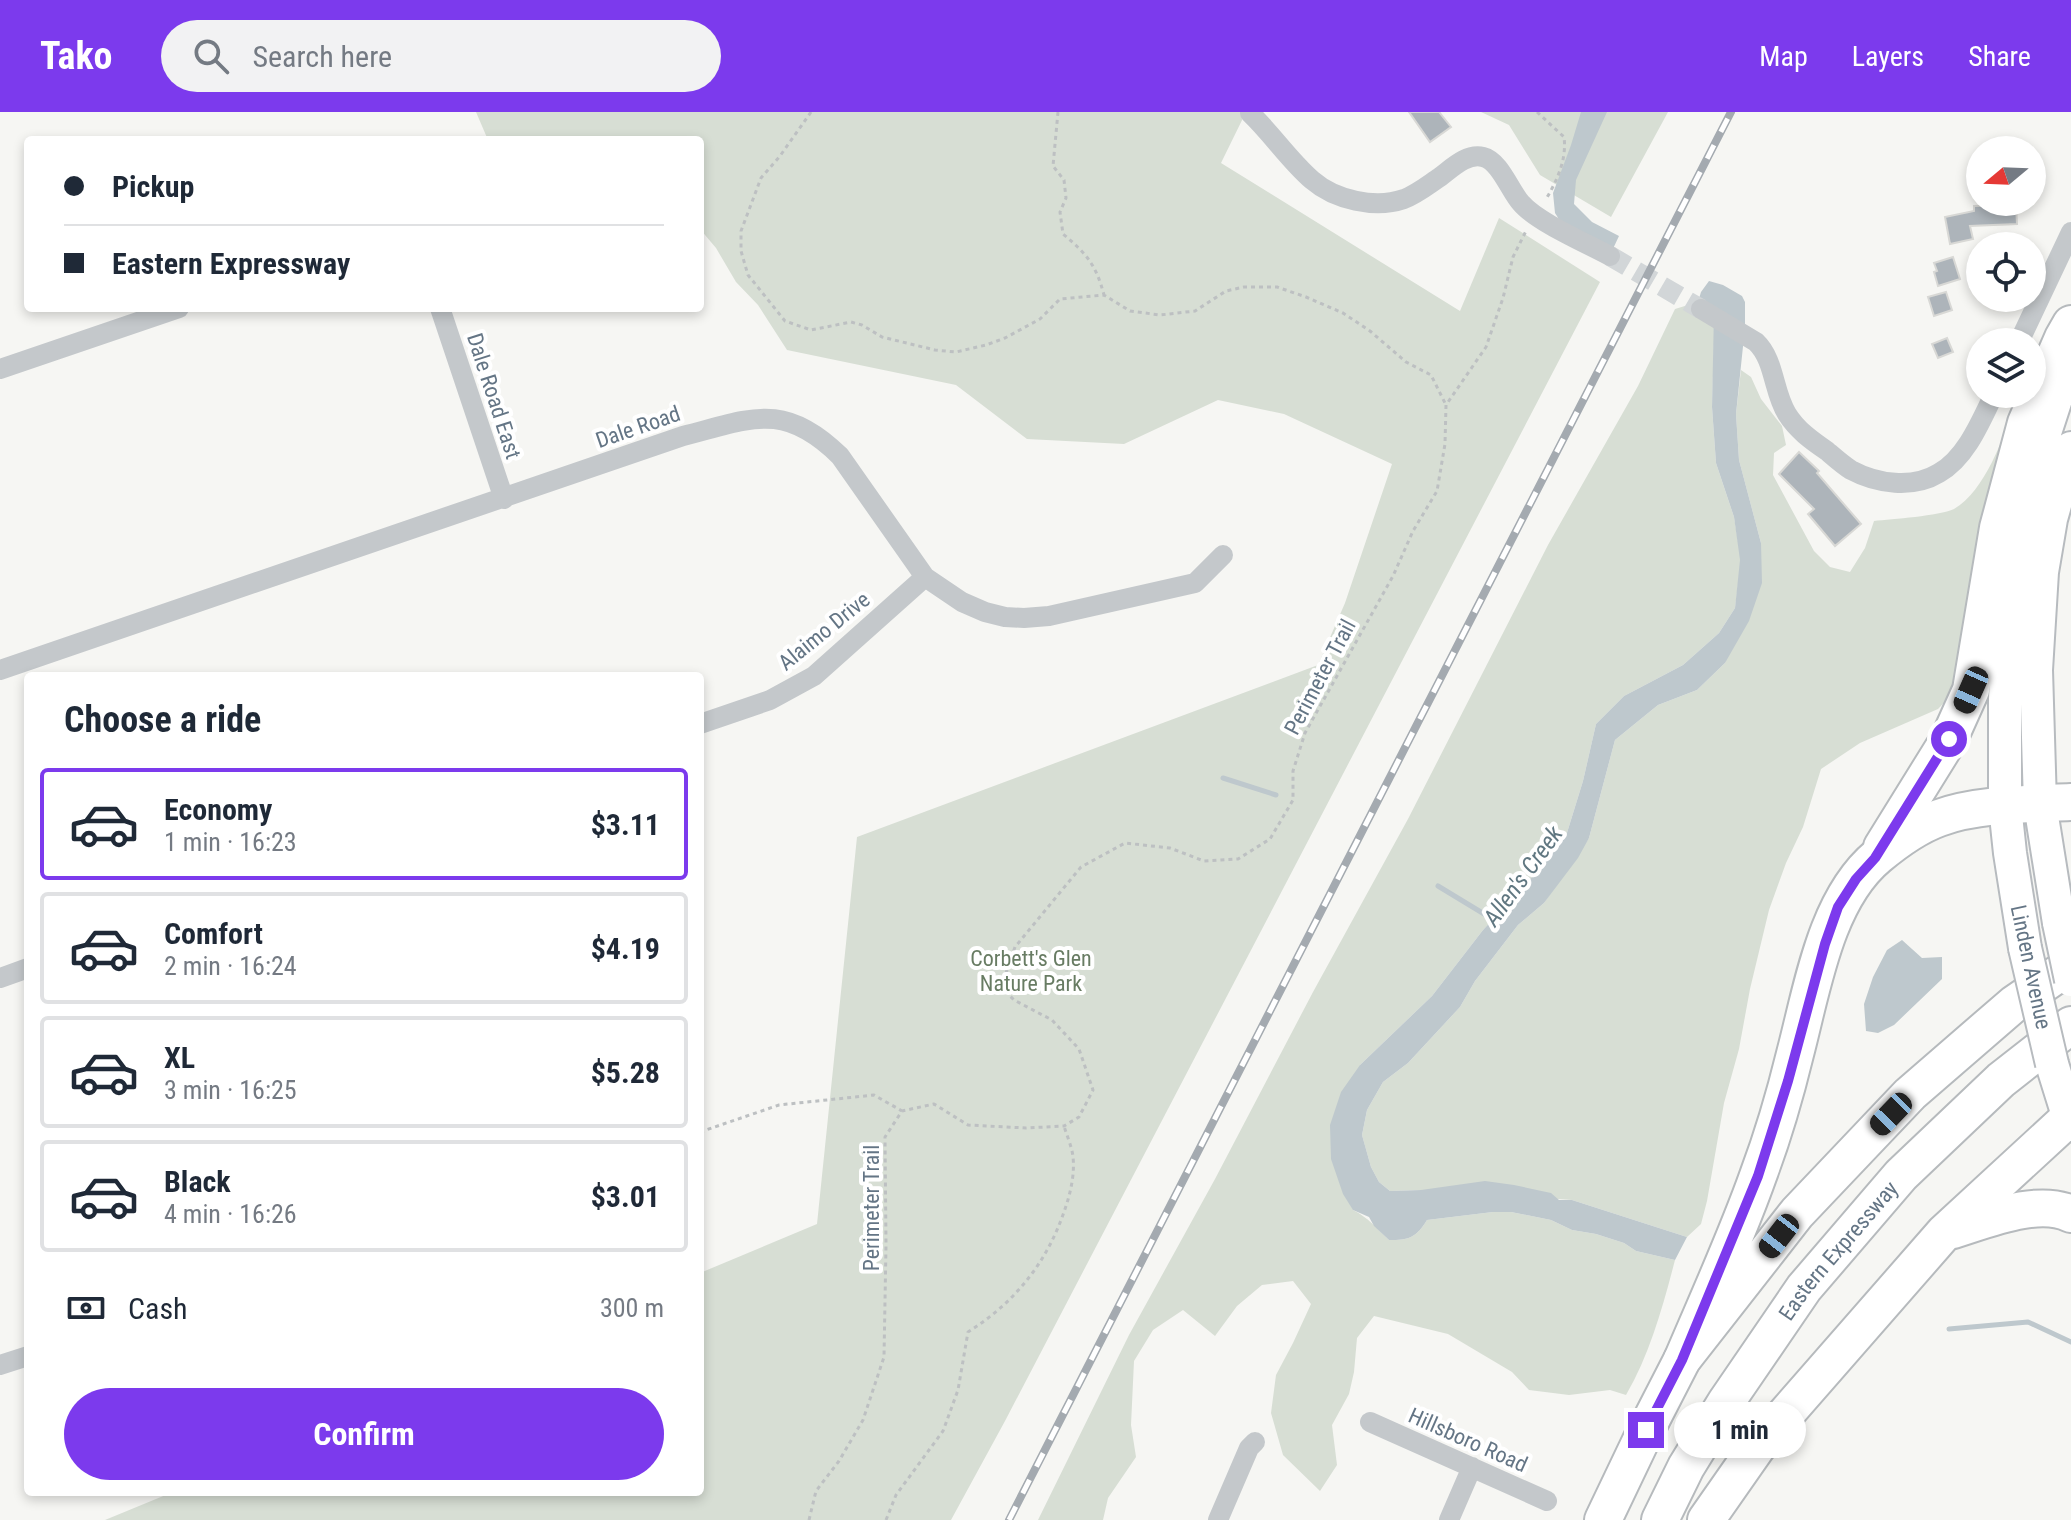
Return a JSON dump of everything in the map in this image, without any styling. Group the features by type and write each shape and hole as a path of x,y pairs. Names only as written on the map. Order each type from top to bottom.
{"highway":[{"path":"1603,1520 1682,1360 1758,1176 1838,907 1856,879 1875,858 1949,739 1971,690 1998,528 2026,423 2071,324"},
{"path":"1875,858 1939,818 2039,804"},
{"path":"1682,1360 1797,1213 1910,1094 2014,1004 2071,965"},
{"name":"Eastern Expressway","path":"1660,1520 1686,1467 1726,1402 1804,1288 1901,1175 2001,1080 2071,1025"},
{"path":"1706,1520 1757,1447 1944,1233 2070,1120"},
{"path":"1944,1233 2035,1208 2071,1214"}],"main road":[{"path":"2039,804 2005,699 2009,603 2025,494 2056,399 2071,365"},
{"path":"2039,804 2036,670 2042,572 2051,519 2071,448"},
{"name":"Linden Avenue","path":"2039,804 2071,980"},
{"name":"Linden Avenue","path":"2039,804 2010,853 2025,948 2052,1064 2070,1120"}],"street":[{"path":"1250,113 1310,179 1334,194 1370,203 1399,200 1423,189 1462,161 1483,157 1497,167 1520,202 1536,216 1610,256"},
{"path":"2026,328 2071,232"},
{"path":"0,369 167,312"},
{"name":"Dale Road East","path":"441,312 504,499"},
{"path":"1706,312 1756,342 1765,354 1783,406 1799,429 1852,470 1893,483 1922,480 1939,474 1952,464 1975,434 1987,408"},
{"name":"Dale Road","path":"0,670 683,436 751,419 777,418 811,432 840,456 925,577 962,602 985,612 1005,617 1049,616 1195,583 1223,555"},
{"name":"Alaimo Drive","path":"704,723 770,700 814,676 925,577"},
{"path":"0,978 24,969"},
{"path":"0,1365 24,1357"},
{"name":"Hillsboro Road","path":"1370,1422 1547,1501"},
{"path":"1218,1520 1249,1448 1255,1442"},
{"path":"1449,1520 1472,1467"}],"path":[{"path":"811,112 761,178 741,231 741,251 748,275 785,321 811,330 851,322 882,337 956,352 996,342 1040,319 1060,299 1104,295 1130,311 1160,315 1195,311 1226,291 1244,287 1277,287 1343,313 1370,331 1406,362 1431,375 1446,405 1486,347 1513,257 1555,184 1566,150 1564,137 1537,112"},
{"path":"1058,112 1053,166 1064,180 1066,198 1060,212 1063,234 1082,250 1099,274 1104,295"},
{"name":"Perimeter Trail","path":"1064,1126 1079,1117 1093,1090 1079,1049 1052,1020 1014,1000 1001,987 1015,947 1081,867 1125,843 1170,848 1204,861 1238,859 1270,839 1293,800 1293,771 1305,733 1437,491 1445,444 1446,405"},
{"path":"704,1131 779,1105 874,1095 902,1111 934,1104 968,1125 1064,1126 1073,1158 1070,1193 1058,1229 1039,1266 1014,1296 968,1332 958,1390 943,1431 896,1495 886,1520"},
{"name":"Perimeter Trail","path":"809,1520 816,1491 839,1461 863,1420 884,1357 885,1137 902,1111"}],"green space":[{"name":"Corbett's Glen Nature Park","path":"476,112 1246,112 1221,163 1460,311 1499,218 1600,282 951,1520 105,1520 163,1496 704,1496 704,1271 817,1224 857,837 1318,665 1345,603 1392,464 1284,414 1218,400 1124,444 1027,439 956,385 787,350 758,305 736,282 704,234 704,136 486,136"},
{"path":"1481,112 1668,112 1611,217 1540,175 1509,125"},
{"path":"1698,302 1715,311 1712,407 1716,463 1734,517 1741,560 1735,608 1719,633 1683,665 1624,696 1596,724 1566,836 1483,930 1432,996 1360,1065 1353,1210 1389,1240 1411,1237 1427,1220 1511,1212 1551,1220 1572,1230 1624,1243 1636,1251 1675,1260 1655,1329 1635,1379 1626,1395 1610,1390 1569,1395 1529,1390 1512,1372 1448,1334 1374,1316 1357,1338 1349,1394 1332,1425 1337,1465 1320,1491 1283,1455 1271,1413 1276,1375 1311,1304 1293,1281 1262,1285 1237,1306 1215,1336 1183,1310 1153,1330 1134,1361 1131,1425 1136,1457 1108,1498 1103,1520 1038,1520 1129,1335 1408,819 1548,545 1638,386 1675,309"},
{"path":"1741,370 1751,377 1761,399 1782,426 1786,445 1774,453 1773,475 1814,551 1830,567 1850,572 1865,548 1874,521 1938,514 1954,509 1965,501 1992,462 2014,408 1961,685 1938,709 1860,743 1821,769 1803,827 1769,910 1724,1103 1707,1201 1701,1224 1687,1237 1572,1200 1421,1190 1390,1191 1379,1182 1371,1167 1362,1135 1367,1110 1383,1082 1408,1063 1460,1007 1475,981 1518,925 1544,903 1589,838 1615,740 1658,705 1697,690 1725,663 1761,543 1739,460 1736,414"}],"shaded area":[{"path":"1581,112 1607,112 1576,180 1574,204 1592,222 1619,236 1611,253 1562,224 1555,213 1553,193"},
{"path":"1709,281 1742,296 1745,302 1736,414 1739,460 1761,543 1762,583 1749,621 1725,663 1697,690 1658,705 1615,740 1589,838 1578,858 1544,903 1518,925 1475,981 1460,1007 1408,1063 1383,1082 1367,1110 1362,1135 1371,1167 1379,1182 1390,1191 1485,1181 1514,1185 1551,1193 1559,1200 1572,1200 1687,1237 1675,1260 1636,1251 1624,1243 1572,1230 1551,1220 1511,1212 1493,1212 1427,1220 1411,1237 1389,1240 1369,1217 1353,1210 1343,1194 1331,1159 1330,1125 1341,1092 1360,1065 1432,996 1483,930 1566,836 1596,724 1624,696 1683,665 1719,633 1735,608 1740,560 1734,517 1716,463 1712,407 1714,311 1698,302"},
{"path":"1902,940 1922,958 1942,957 1942,979 1894,1025 1878,1033 1866,1031 1864,1004 1873,977 1887,950"}],"building":[{"path":"1409,112 1439,112 1451,127 1430,142"},
{"path":"1966,213 1966,216 2017,216 2017,224 1970,226 1971,232 1966,232 1966,241 1950,244 1945,217"},
{"path":"1953,257 1960,279 1938,286 1934,263"},
{"path":"1946,292 1952,310 1934,316 1928,297"},
{"path":"1947,338 1953,352 1938,358 1932,344"},
{"path":"1799,452 1819,471 1817,473 1861,524 1835,546 1808,514 1814,509 1779,474"}],"waterway":[{"path":"1223,778 1276,795"},
{"path":"1438,886 1499,923"},
{"name":"Allen's Creek","path":"1949,1329 2028,1322 2071,1342"}],"tunnel":[{"path":"1610,256 1701,309"}],"railway":[{"path":"1009,1520 1731,112"}],"route":[{"path":"1646,1430 1682,1360 1758,1176 1838,907 1856,879 1875,858 1949,739"}]}
